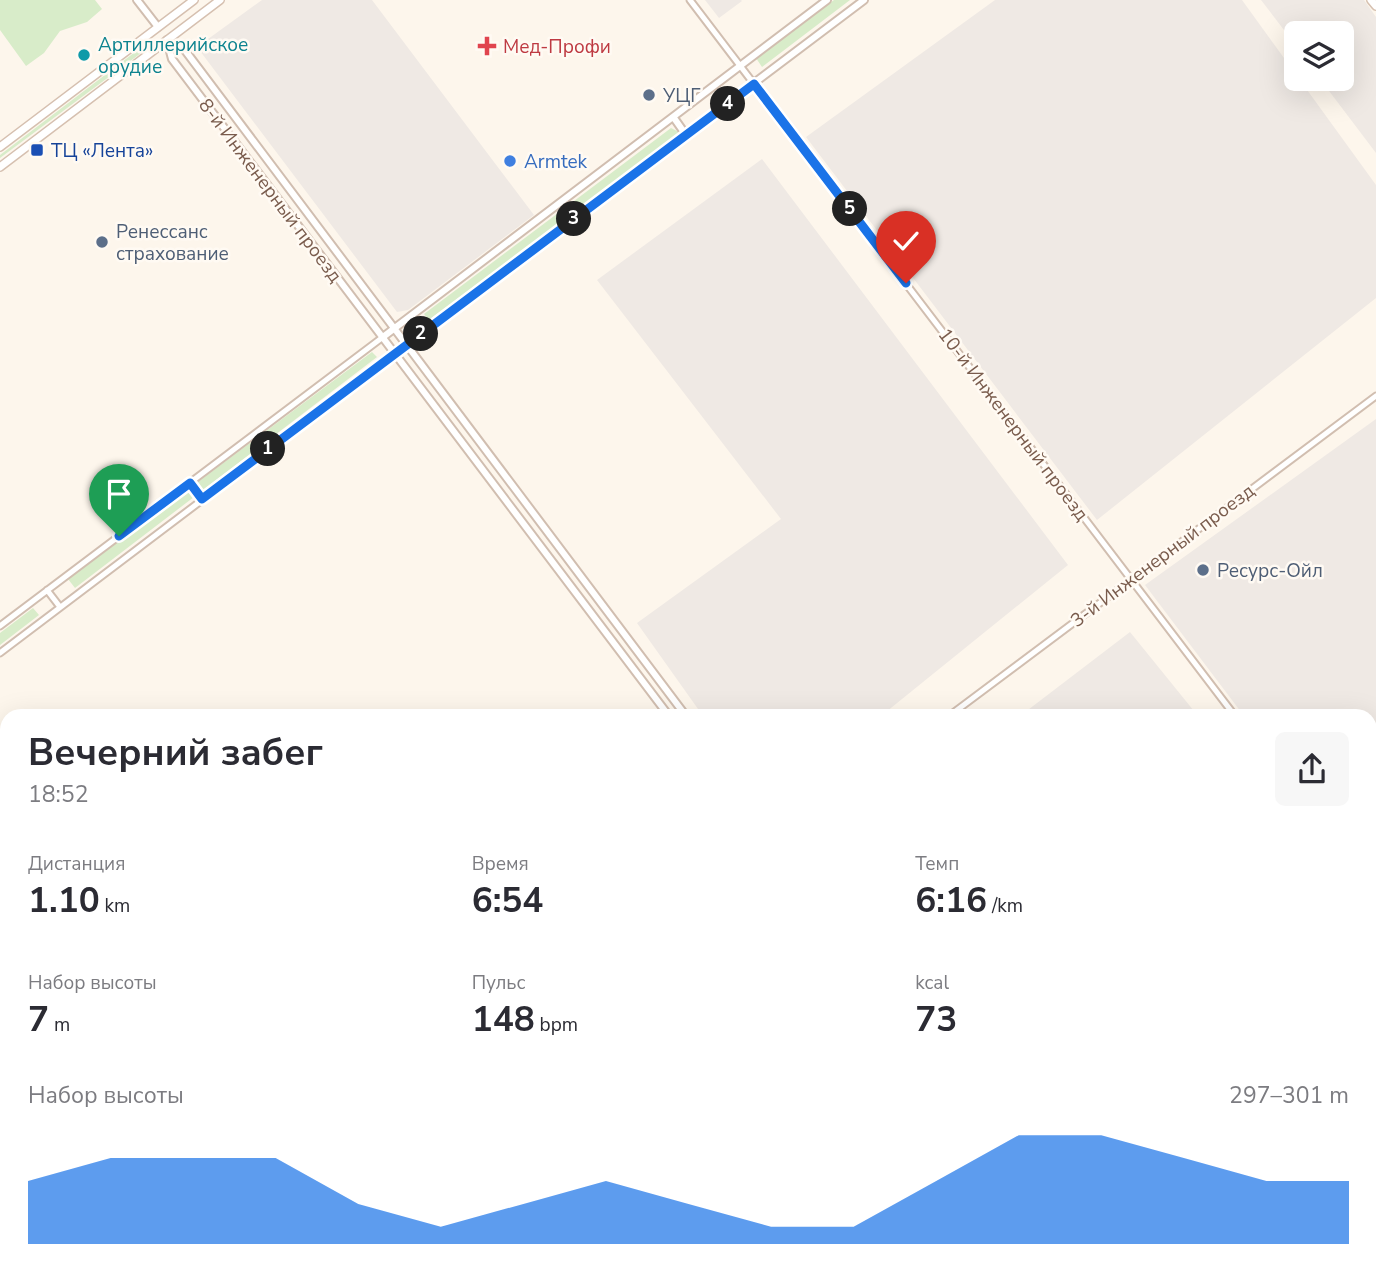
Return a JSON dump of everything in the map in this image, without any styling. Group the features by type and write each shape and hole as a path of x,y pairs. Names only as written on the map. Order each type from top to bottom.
{"main road":[{"path":"0,147 194,0"},
{"path":"0,167 220,0"},
{"path":"1371,0 1376,6"},
{"path":"158,27 167,40"}],"street":[{"path":"137,0 158,27"},
{"name":"10-й Инженерный проезд","path":"690,0 1230,709"},
{"path":"0,626 827,0"},
{"path":"0,653 864,0"},
{"name":"8-й Инженерный проезд","path":"167,40 184,49 681,709"},
{"name":"8-й Инженерный проезд","path":"167,40 172,59 664,709"},
{"path":"674,118 686,135"},
{"path":"352,297 364,288"},
{"name":"3-й Инженерный проезд","path":"958,709 1376,396"},
{"path":"188,485 202,499"},
{"path":"47,590 60,607"}],"shaded area":[{"path":"262,0 372,0 534,215 408,310 397,312 197,47"},
{"path":"705,0 741,0 742,1 719,18"},
{"path":"995,0 1242,0 1284,58 1284,91 1308,91 1376,185 1376,298 1097,520 806,137"},
{"path":"1261,0 1364,0 1376,17 1376,153 1329,91 1354,91 1354,21 1284,21 1284,30"},
{"path":"762,159 1068,565 890,709 698,709 637,623 781,519 597,280"},
{"path":"1376,419 1376,709 1239,709 1145,585"},
{"path":"1130,632 1192,709 1029,709"}],"green space":[{"path":"0,0 95,0 102,9 87,22 60,31 44,53 26,66 0,30"},
{"path":"834,0 850,0 762,67 756,58"},
{"path":"139,49 141,53 0,158 0,155"},
{"path":"671,128 679,132 677,135 429,320 424,314"},
{"path":"372,352 377,357 75,588 68,579"},
{"path":"33,608 39,615 0,645 0,633"}],"place":[{"name":"Мед-Профи","path":"487,46"},
{"name":"Артиллерийское орудие","path":"84,55"},
{"name":"УЦГ","path":"649,95"},
{"name":"ТЦ «Лента»","path":"37,150"},
{"name":"Armtek","path":"510,161"},
{"name":"Ренессанс страхование","path":"102,242"},
{"name":"Ресурс-Ойл","path":"1203,570"}],"route":[{"path":"119,536 190,483 202,499 754,84 906,283"}]}
